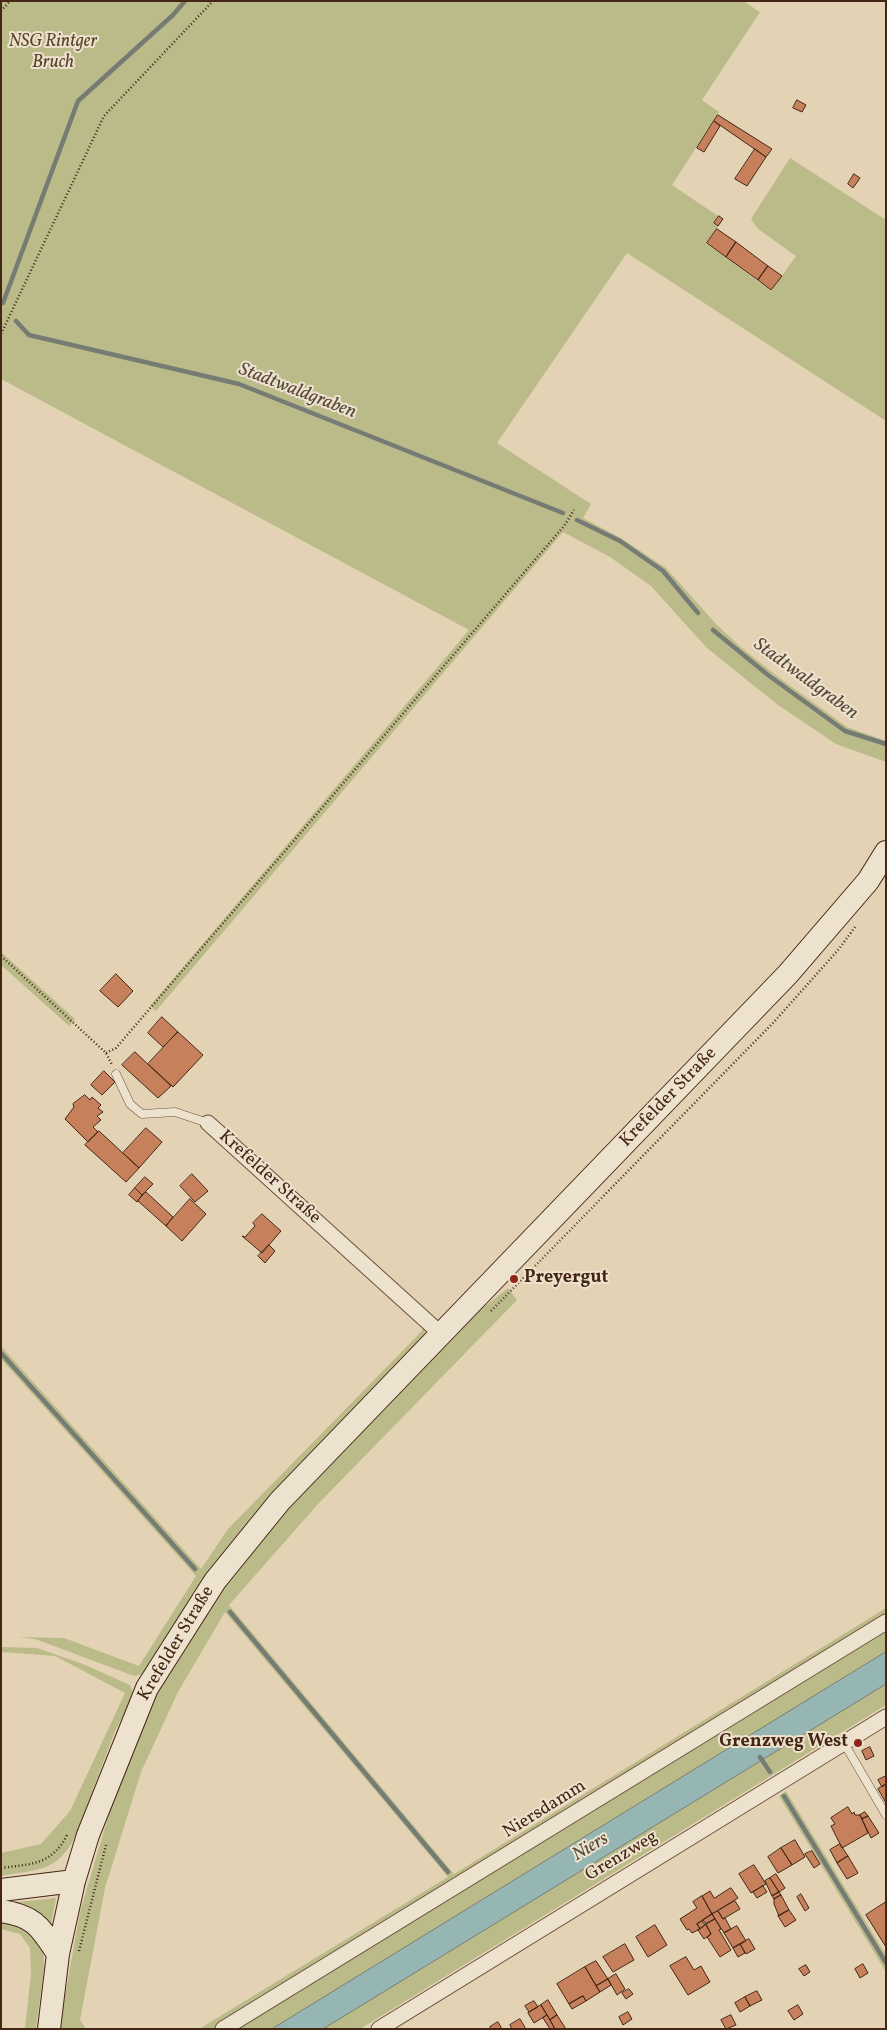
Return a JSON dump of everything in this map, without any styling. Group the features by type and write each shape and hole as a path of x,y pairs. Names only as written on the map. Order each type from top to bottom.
{"main road":[{"name":"Krefelder Straße","path":"49,2029 68,1956 74,1881 88,1835 147,1688 215,1581 280,1501 788,974 868,881 886,852"},
{"path":"1,1890 74,1881"},
{"path":"1,1911 23,1915 37,1924 68,1956"}],"street":[{"name":"Krefelder Straße","path":"208,1123 441,1334"},
{"name":"Niersdamm","path":"223,2029 886,1622"},
{"name":"Grenzweg","path":"379,2029 886,1717"}],"lane":[{"path":"116,1074 130,1104 142,1114 174,1112 208,1123"},
{"path":"844,1743 886,1815"}],"path":[{"path":"1,11 10,1"},
{"path":"1,334 104,116 213,1"},
{"path":"106,1053 116,1048 129,1033 557,534 574,510"},
{"path":"489,1314 773,1023 839,950 860,920"},
{"path":"1,956 106,1053 116,1074"},
{"path":"1,1868 36,1863 48,1858 62,1844 71,1829 107,1841 68,1956"}],"green space":[{"name":"NSG Rintger Bruch","path":"1,1 743,1 760,12 702,100 719,112 672,185 718,216 713,223 718,227 706,243 771,291 796,256 758,229 751,219 790,158 886,220 886,421 627,253 497,443 591,504 583,518 621,538 666,568 717,625 743,649 781,679 847,727 886,741 886,762 836,744 778,705 707,648 651,586 610,557 563,532 156,1011 150,1006 469,630 1,379"},
{"path":"1,952 75,1019 69,1026 1,965"},
{"path":"508,1288 517,1300 318,1504 229,1605 454,1874 886,1608 886,1652 272,2029 199,2029 448,1877 225,1612 178,1692 141,1772 105,1888 80,2020 86,2029 59,2029 80,1912 122,1770 150,1702 204,1611 287,1507 471,1317"},
{"path":"425,1325 425,1336 144,1674 134,1676 35,1639 18,1637 64,1638 139,1666 196,1576 1,1359 1,1346 201,1569 228,1529 421,1332"},
{"path":"1,1647 37,1648 83,1664 130,1685 134,1695 115,1731 75,1837 68,1849 61,1857 45,1867 1,1876 1,1853 41,1844 70,1811 125,1693 55,1656 1,1652"},
{"path":"886,1684 886,1705 360,2029 323,2029"},
{"path":"786,1791 886,1955 886,1972 779,1796"},
{"path":"56,1898 50,1929 16,1905 18,1902"},
{"path":"1,1916 20,1919 43,1945 44,1968 36,2029 25,2029 31,1973 30,1948 20,1934 1,1929"}],"water":[{"name":"Niers","path":"886,1652 886,1684 323,2029 272,2029"}],"building":[{"path":"797,100 806,105 802,112 793,108"},
{"path":"718,115 772,149 766,157 714,121"},
{"path":"714,121 720,126 704,152 697,148"},
{"path":"755,149 766,157 747,186 735,179"},
{"path":"854,174 860,178 853,188 848,184"},
{"path":"719,216 723,219 718,226 714,223"},
{"path":"717,229 736,242 726,257 707,243"},
{"path":"736,242 768,266 758,280 726,257"},
{"path":"768,266 782,276 771,290 758,280"},
{"path":"116,974 133,991 118,1007 100,991"},
{"path":"162,1017 178,1032 163,1047 148,1033"},
{"path":"178,1032 203,1055 173,1087 148,1064"},
{"path":"135,1052 171,1086 158,1098 122,1065"},
{"path":"104,1071 115,1082 102,1095 91,1085"},
{"path":"85,1095 90,1100 92,1097 101,1105 98,1108 103,1112 97,1116 101,1120 93,1127 98,1132 88,1142 65,1119 74,1107 73,1104"},
{"path":"146,1128 162,1142 139,1168 123,1153"},
{"path":"99,1131 139,1168 126,1182 85,1145"},
{"path":"192,1174 208,1191 195,1202 180,1186"},
{"path":"145,1177 153,1184 142,1195 135,1188"},
{"path":"135,1188 142,1195 137,1202 129,1195"},
{"path":"146,1192 173,1217 166,1226 138,1201"},
{"path":"190,1199 206,1214 182,1241 166,1226"},
{"path":"262,1214 281,1231 262,1253 242,1236 245,1237 255,1226 253,1223"},
{"path":"269,1245 275,1251 265,1263 258,1256"},
{"path":"870,1747 874,1756 866,1760 862,1751"},
{"path":"886,1776 886,1784 882,1787 878,1780"},
{"path":"886,1784 886,1803 878,1789"},
{"path":"848,1807 852,1814 854,1812 855,1815 860,1815 868,1833 842,1848 831,1826 835,1824 831,1818"},
{"path":"865,1812 868,1816 862,1819 860,1815"},
{"path":"868,1816 879,1833 871,1838 862,1819"},
{"path":"795,1840 805,1857 792,1865 781,1848"},
{"path":"840,1844 848,1856 837,1863 830,1850"},
{"path":"781,1848 792,1865 778,1873 768,1857"},
{"path":"812,1851 820,1864 814,1868 805,1854"},
{"path":"848,1856 858,1873 847,1879 837,1863"},
{"path":"754,1865 766,1884 751,1893 739,1874"},
{"path":"776,1874 785,1888 779,1892 770,1878"},
{"path":"770,1878 779,1892 772,1896 765,1881"},
{"path":"763,1886 767,1892 757,1898 753,1892"},
{"path":"731,1888 738,1898 712,1914 702,1896 710,1891 714,1898"},
{"path":"779,1892 781,1895 774,1899 772,1896"},
{"path":"801,1894 809,1908 805,1911 797,1897"},
{"path":"781,1895 789,1910 779,1916 774,1899"},
{"path":"702,1896 712,1914 697,1924 700,1929 692,1933 689,1929 687,1930 680,1919 697,1908 693,1902"},
{"path":"735,1901 740,1909 723,1919 718,1911"},
{"path":"886,1902 886,1947 866,1915"},
{"path":"789,1910 796,1920 785,1927 778,1916"},
{"path":"718,1911 723,1919 725,1918 731,1929 724,1933 712,1914"},
{"path":"712,1914 715,1919 706,1924 703,1920"},
{"path":"715,1919 731,1950 720,1957 707,1937 711,1934 706,1924"},
{"path":"702,1921 705,1925 700,1929 697,1924"},
{"path":"655,1925 667,1945 648,1957 636,1937"},
{"path":"706,1925 711,1934 704,1939 698,1930"},
{"path":"737,1926 746,1941 733,1948 724,1933"},
{"path":"749,1939 755,1949 746,1954 740,1944"},
{"path":"625,1944 634,1960 613,1972 603,1957"},
{"path":"740,1944 745,1953 738,1957 733,1948"},
{"path":"686,1957 694,1970 701,1966 710,1982 688,1995 670,1966"},
{"path":"596,1961 608,1979 596,1986 585,1967"},
{"path":"863,1964 868,1973 860,1978 855,1969"},
{"path":"806,1965 810,1972 804,1976 799,1969"},
{"path":"585,1967 600,1992 586,2001 583,1996 569,2004 557,1984"},
{"path":"616,1974 625,1989 617,1995 608,1979"},
{"path":"608,1979 611,1985 600,1992 596,1986"},
{"path":"629,1989 633,1994 626,1999 622,1993"},
{"path":"757,1991 762,2000 750,2006 745,1997"},
{"path":"583,1996 586,2001 572,2009 569,2004"},
{"path":"745,1997 750,2006 740,2012 735,2003"},
{"path":"548,2000 557,2015 550,2020 541,2005"},
{"path":"534,2001 538,2007 529,2012 525,2006"},
{"path":"541,2005 547,2015 534,2023 528,2013"},
{"path":"798,2005 803,2014 794,2020 788,2011"},
{"path":"628,2012 632,2019 623,2025 619,2017"},
{"path":"547,2015 554,2027 552,2029 550,2029 543,2018"},
{"path":"557,2015 566,2029 555,2029 550,2020"},
{"path":"731,2015 736,2025 726,2029 721,2020"},
{"path":"520,2019 526,2029 512,2029 510,2025"},
{"path":"498,2022 502,2029 491,2029 490,2027"}],"waterway":[{"path":"1,301 3,303 78,101 173,15 185,1"},
{"name":"Stadtwaldgraben","path":"16,321 29,335 239,384 563,513"},
{"name":"Stadtwaldgraben","path":"577,520 620,541 663,571 698,613"},
{"name":"Stadtwaldgraben","path":"713,630 768,675 845,731 886,744"},
{"path":"1,1353 195,1569"},
{"path":"230,1612 448,1872"},
{"path":"760,1757 770,1772"},
{"path":"784,1796 886,1963"}],"place":[{"name":"Preyergut","path":"514,1279"},
{"name":"Grenzweg West","path":"858,1743"}]}
